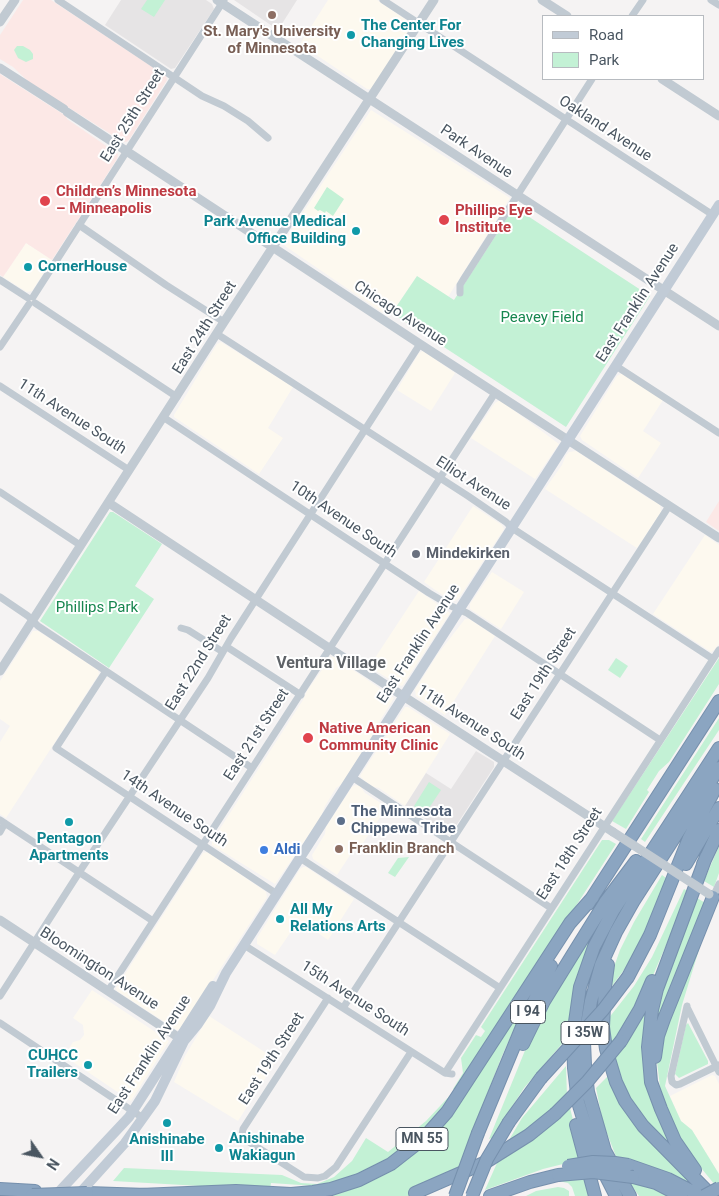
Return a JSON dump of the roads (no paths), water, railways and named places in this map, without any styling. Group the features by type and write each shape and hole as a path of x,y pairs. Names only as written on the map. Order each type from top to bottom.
{"highway":[{"name":"I 94","path":"454,1196 502,1072 540,986 593,897 717,704"},
{"name":"I 35W","path":"616,1196 593,1151 578,1102 573,1058 573,1036 582,977 598,938 621,897 719,748"},
{"name":"I 35W","path":"630,1196 605,1151 590,1104 585,1065 585,1033 593,993 605,955 621,924 719,768"},
{"path":"628,977 650,935 690,838 719,781"},
{"path":"472,1196 487,1159 509,1122 541,1078 598,1015 628,977 643,954 683,870 719,808"},
{"path":"478,1134 504,1085 541,1007 572,954 610,896 653,837 674,818"},
{"path":"415,1193 486,1162 522,1139 554,1114 588,1082 621,1041 645,998 719,830"},
{"path":"706,857 660,979 652,1010 648,1047 651,1082 661,1109 675,1141 713,1196"},
{"path":"651,875 621,930 609,961 604,997 603,1027 606,1049 618,1087 637,1120 713,1196"},
{"name":"MN 55","path":"17,1196 34,1193 140,1195 236,1191 291,1194 323,1191 359,1180 391,1164 431,1131 447,1112 570,923 593,897"},
{"path":"661,1109 655,1067 658,1036 714,898"},
{"path":"577,1006 571,1036 570,1094 595,1196"},
{"path":"630,1171 681,1196"},
{"path":"490,1196 558,1172 630,1171 668,1179 702,1196 719,1188"},
{"path":"0,1189 34,1193"},
{"path":"140,1195 167,1196"}],"main road":[{"name":"East Franklin Avenue","path":"54,1196 124,1123 182,1039 213,986 226,973 719,206"},
{"name":"East Franklin Avenue","path":"88,1194 144,1118 160,1092 182,1039"}],"street":[{"path":"0,22 15,0"},
{"path":"58,0 202,96 224,106 248,121 268,138"},
{"name":"Oakland Avenue","path":"383,0 713,215"},
{"name":"East 24th Street","path":"0,671 434,0"},
{"path":"542,0 565,15"},
{"path":"633,15 643,0"},
{"path":"711,0 719,5"},
{"name":"East 25th Street","path":"0,347 221,1"},
{"name":"Park Avenue","path":"221,1 719,326"},
{"name":"Chicago Avenue","path":"0,68 719,538"},
{"path":"460,293 460,285 463,280 591,80"},
{"path":"664,80 719,116"},
{"path":"79,225 224,322"},
{"path":"0,280 177,397"},
{"name":"Elliot Avenue","path":"217,334 713,659"},
{"name":"East 22nd Street","path":"0,996 180,720 420,344"},
{"path":"616,366 719,433"},
{"name":"11th Avenue South","path":"0,386 129,470"},
{"name":"East 21st Street","path":"108,991 495,393"},
{"name":"10th Avenue South","path":"163,418 384,563 475,618 660,740"},
{"path":"0,492 80,545"},
{"name":"11th Avenue South","path":"108,502 714,898"},
{"name":"East 19th Street","path":"343,1008 669,506"},
{"path":"0,597 28,616 38,626 252,768"},
{"path":"181,628 225,649 301,695"},
{"name":"East 18th Street","path":"449,1074 500,988 719,650"},
{"name":"14th Avenue South","path":"106,671 56,748 277,894"},
{"path":"352,777 551,908"},
{"path":"0,832 3,822 153,921"},
{"path":"300,858 500,988"},
{"path":"714,898 719,884"},
{"name":"Bloomington Avenue","path":"0,920 182,1039"},
{"name":"15th Avenue South","path":"244,945 411,1052 449,1074"},
{"name":"East 19th Street","path":"328,998 243,1129 242,1135 246,1140 304,1177 318,1178 331,1173 411,1052"},
{"path":"687,1006 718,1068 680,1084 676,1085 672,1082 671,1076 687,1006"},
{"path":"0,1023 144,1118"}],"place":[{"name":"St. Mary's University of Minnesota","path":"272,15"},
{"name":"The Center For Changing Lives","path":"351,35"},
{"name":"Children’s Minnesota – Minneapolis","path":"45,201"},
{"name":"Phillips Eye Institute","path":"444,220"},
{"name":"Park Avenue Medical Office Building","path":"356,231"},
{"name":"CornerHouse","path":"28,267"},
{"name":"Mindekirken","path":"416,554"},
{"name":"Native American Community Clinic","path":"308,738"},
{"name":"The Minnesota Chippewa Tribe","path":"341,821"},
{"name":"Pentagon Apartments","path":"69,822"},
{"name":"Franklin Branch","path":"339,849"},
{"name":"Aldi","path":"264,850"},
{"name":"All My Relations Arts","path":"280,919"},
{"name":"CUHCC Trailers","path":"88,1065"},
{"name":"Anishinabe III","path":"167,1123"},
{"name":"Anishinabe Wakiagun","path":"219,1148"}],"district":[{"name":"Ventura Village","path":"331,664"}],"park label":[{"name":"Peavey Field","path":"542,318"},
{"name":"Phillips Park","path":"97,608"}]}
